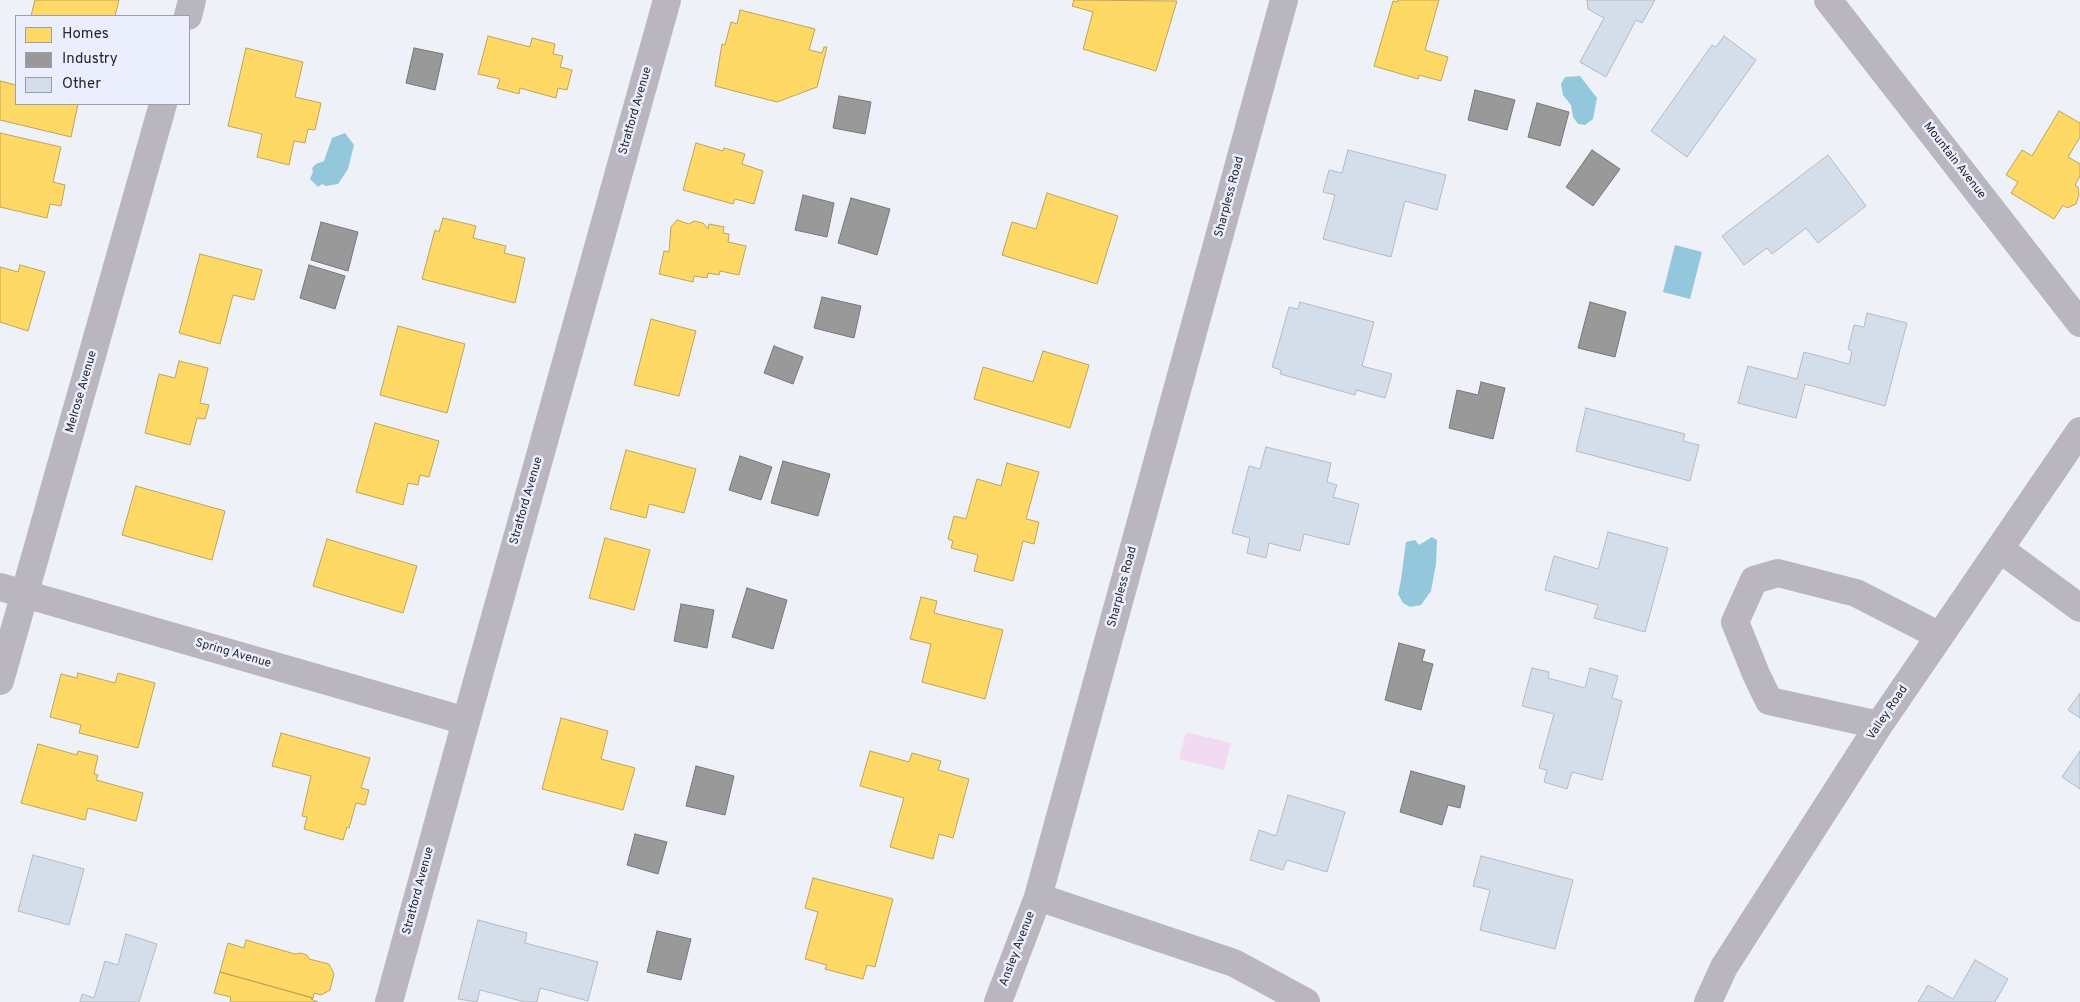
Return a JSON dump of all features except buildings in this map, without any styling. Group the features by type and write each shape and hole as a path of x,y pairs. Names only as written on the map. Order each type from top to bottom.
{"street":[{"path":"188,15 192,0"},
{"name":"Stratford Avenue","path":"389,1002 668,0"},
{"name":"Sharpless Road","path":"1038,897 1284,0"},
{"name":"Mountain Avenue","path":"1828,0 2080,323"},
{"name":"Melrose Avenue","path":"0,680 12,591 163,105"},
{"name":"Valley Road","path":"1708,1002 1724,966 1880,725 2080,431"},
{"path":"2000,550 2080,608"},
{"path":"1880,725 1770,702 1756,674 1735,622 1754,580 1778,573 1856,593 1940,636"},
{"name":"Spring Avenue","path":"12,591 466,721"},
{"path":"1038,897 1234,963 1306,1002"},
{"name":"Ansley Avenue","path":"998,1002 1038,897"}],"shaded area":[{"path":"1186,732 1231,743 1224,770 1179,759"}],"water":[{"path":"1580,76 1597,98 1593,119 1585,125 1578,124 1573,117 1571,105 1563,95 1561,84 1565,77"},
{"path":"345,133 354,145 348,169 338,184 326,186 322,184 318,187 310,179 313,172 312,168 324,161 332,138"},
{"path":"1675,245 1702,252 1690,299 1663,292"},
{"path":"1432,537 1437,540 1436,564 1431,591 1421,605 1410,607 1403,603 1398,594 1406,542 1415,540 1419,545"}]}
